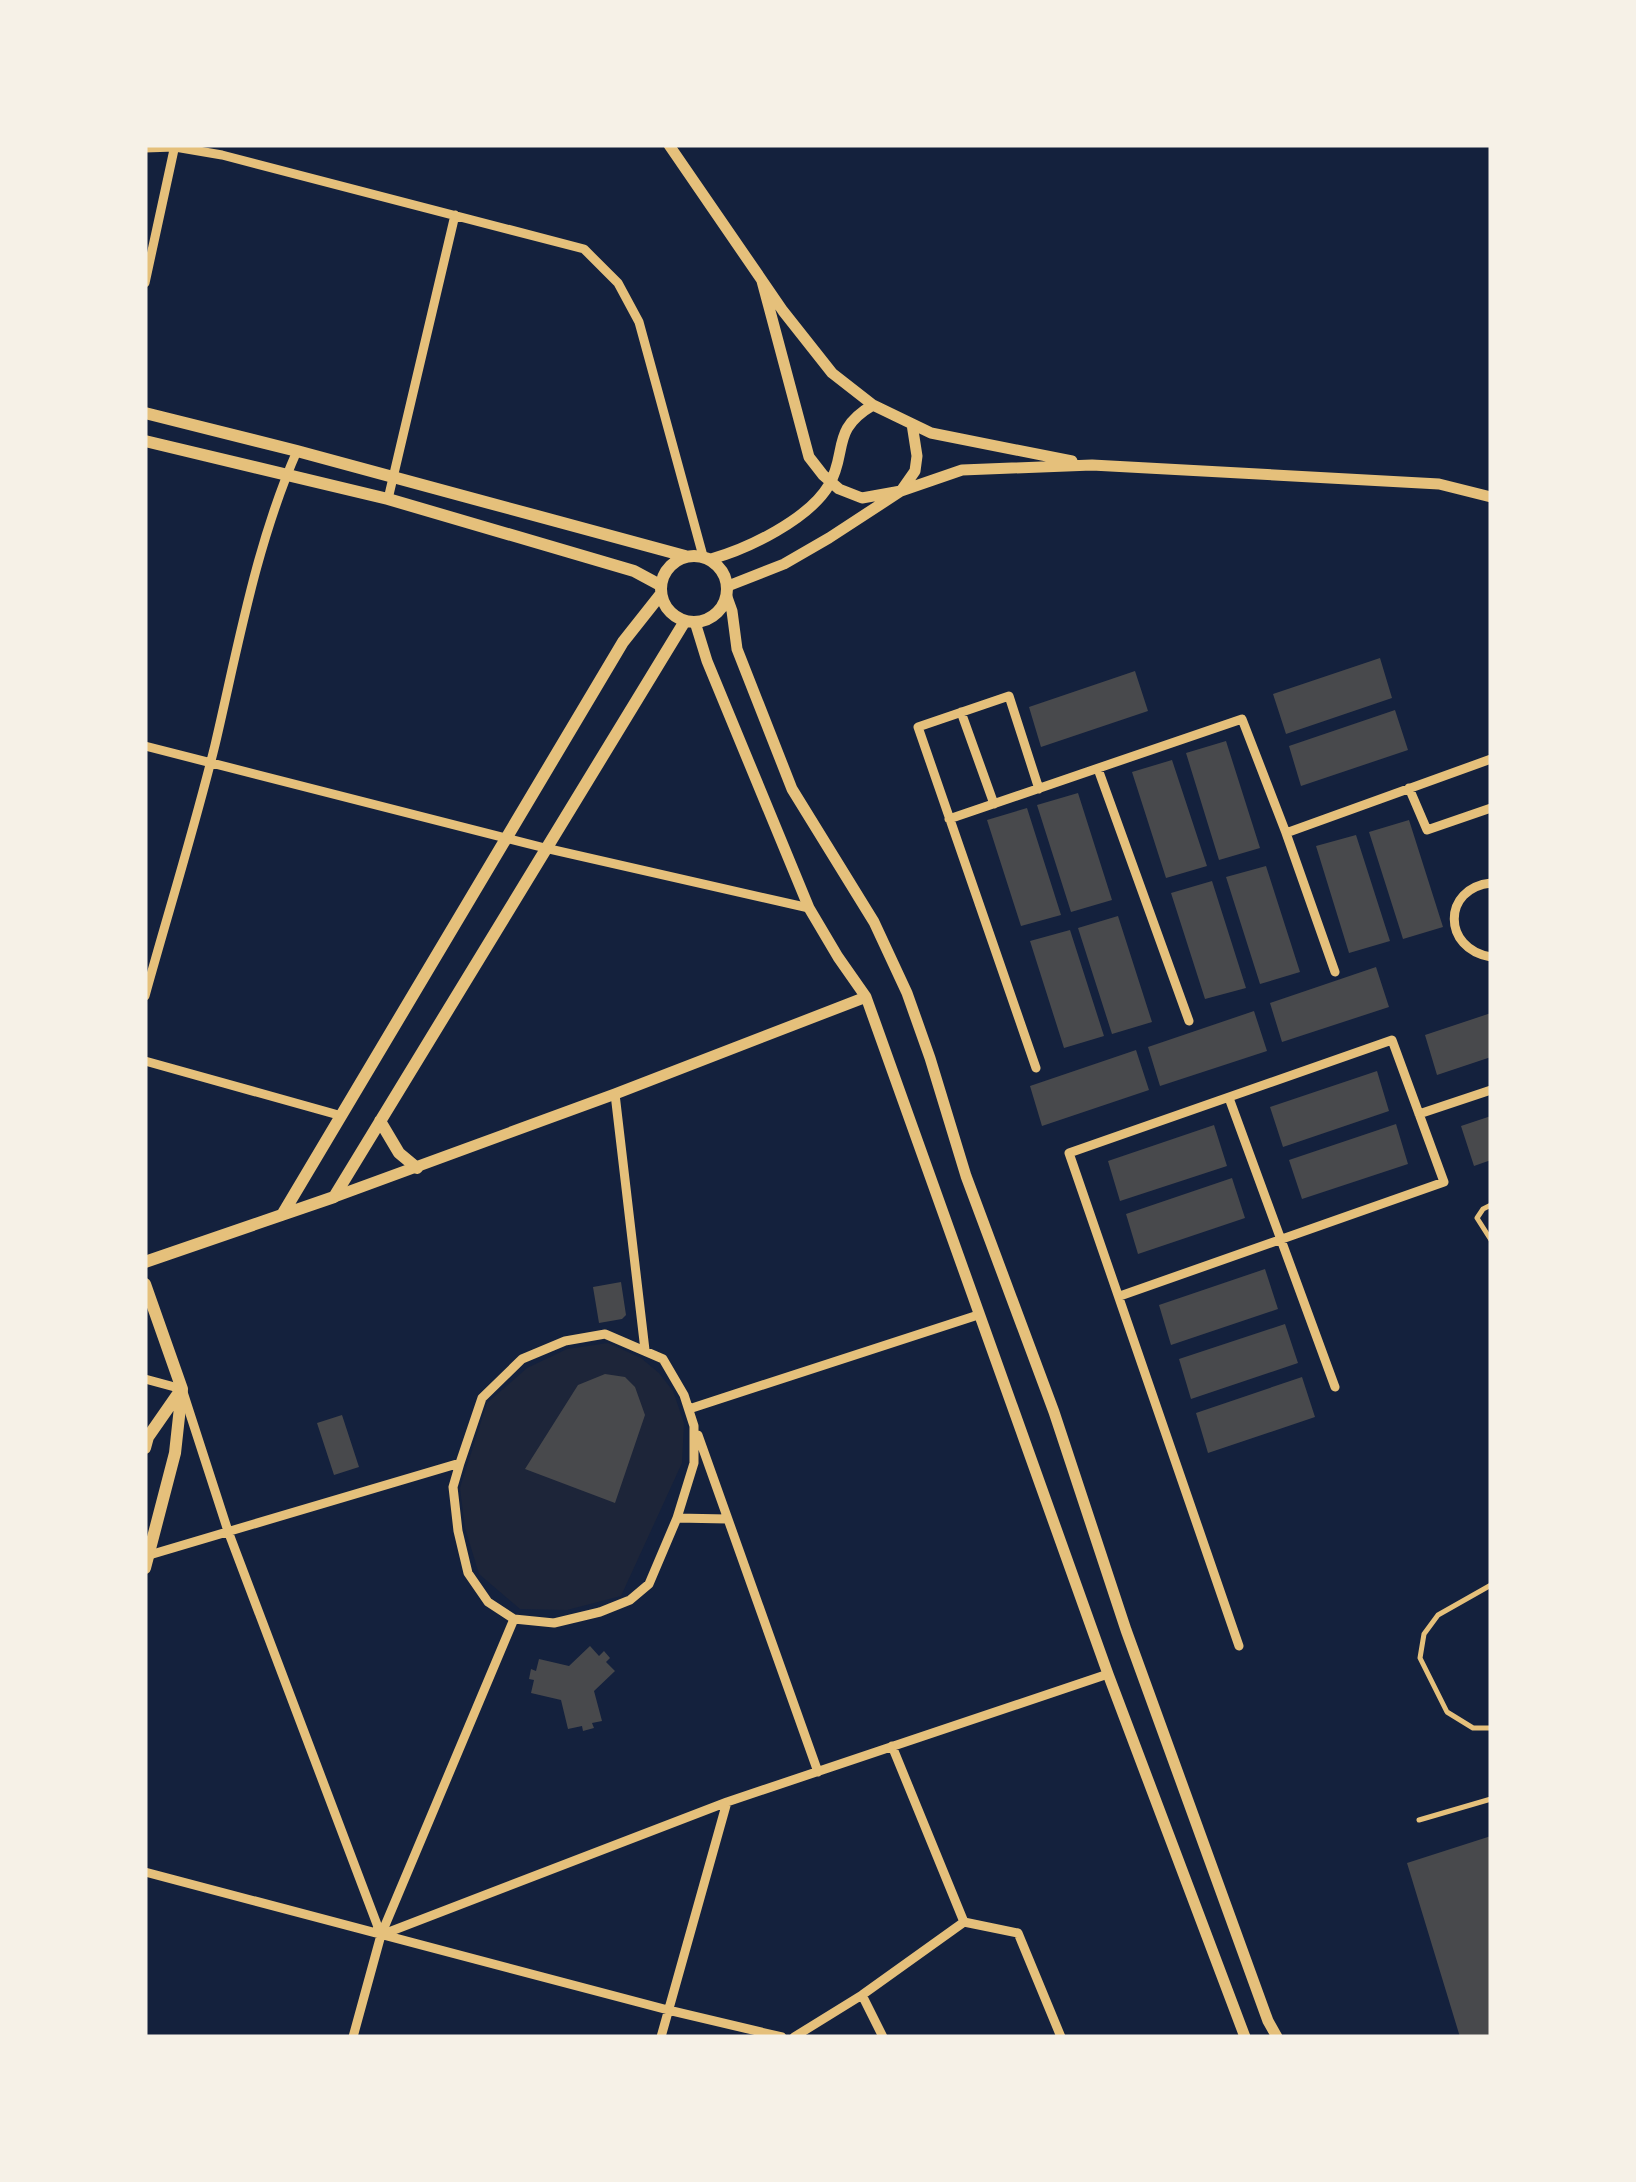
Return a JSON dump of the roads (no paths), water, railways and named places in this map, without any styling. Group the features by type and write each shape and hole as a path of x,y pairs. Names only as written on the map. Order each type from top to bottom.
{"main road":[{"path":"145,413 685,556 707,558 725,576 727,591 715,614 690,622 669,611 661,590 634,571 388,499 145,441"},
{"path":"282,1215 622,642 661,590 668,567 685,556"},
{"path":"145,1262 334,1197 545,848 690,622"},
{"path":"380,1122 400,1153 417,1168"},
{"path":"145,1284 182,1389 175,1453 146,1560"},
{"path":"145,1448 182,1389"}],"street":[{"path":"669,145 762,281 832,372 873,406 932,433 1092,464"},
{"path":"145,148 175,146 222,155 584,249 618,283 640,322 707,558 728,554 801,515 819,499 831,482 850,424 873,406"},
{"path":"145,284 175,146"},
{"path":"388,499 455,215"},
{"path":"762,281 809,456 839,490 862,498 901,491 962,470 1092,464 1439,484 1491,496"},
{"path":"912,424 915,471 901,491 784,564 727,591 736,649 792,789 874,922 906,994 966,1176 1054,1412 1126,1630 1277,2037"},
{"path":"145,996 210,762 261,552 297,451"},
{"path":"690,622 809,908 866,996 1108,1674 1245,2037"},
{"path":"1036,1068 918,726 1008,696 1038,789"},
{"path":"961,712 994,804"},
{"path":"950,819 1242,720 1335,972"},
{"path":"145,746 545,848 809,908"},
{"path":"1286,833 1491,759"},
{"path":"1098,769 1188,1021"},
{"path":"1409,788 1427,830 1491,808"},
{"path":"1491,883 1464,894 1454,916 1459,940 1468,949 1491,957"},
{"path":"334,1197 866,996"},
{"path":"1120,1296 1444,1182 1392,1040 1070,1153 1240,1646"},
{"path":"145,1062 342,1116"},
{"path":"1419,1114 1491,1090"},
{"path":"615,1094 645,1350"},
{"path":"1229,1098 1335,1387"},
{"path":"690,1409 978,1315"},
{"path":"694,1426 694,1463 677,1518 649,1584 630,1600 554,1624 514,1618 488,1602 468,1573 453,1487 482,1398 522,1359 564,1342 605,1334 662,1359 690,1409 818,1772"},
{"path":"145,1379 182,1389 228,1532 381,1935"},
{"path":"146,1560 460,1463"},
{"path":"677,1518 727,1519"},
{"path":"352,2037 381,1935 514,1618"},
{"path":"381,1935 727,1802 1108,1674"},
{"path":"892,1746 964,1922"},
{"path":"662,2037 727,1802"},
{"path":"145,1872 782,2037"},
{"path":"794,2037 862,1995 964,1922 1018,1933 1061,2037"},
{"path":"862,1995 883,2037"}],"lane":[{"path":"1491,1205 1477,1218 1491,1240"},
{"path":"1491,1585 1438,1614 1424,1634 1420,1658 1447,1712 1473,1728 1491,1728"},
{"path":"1420,1820 1491,1799"}]}
